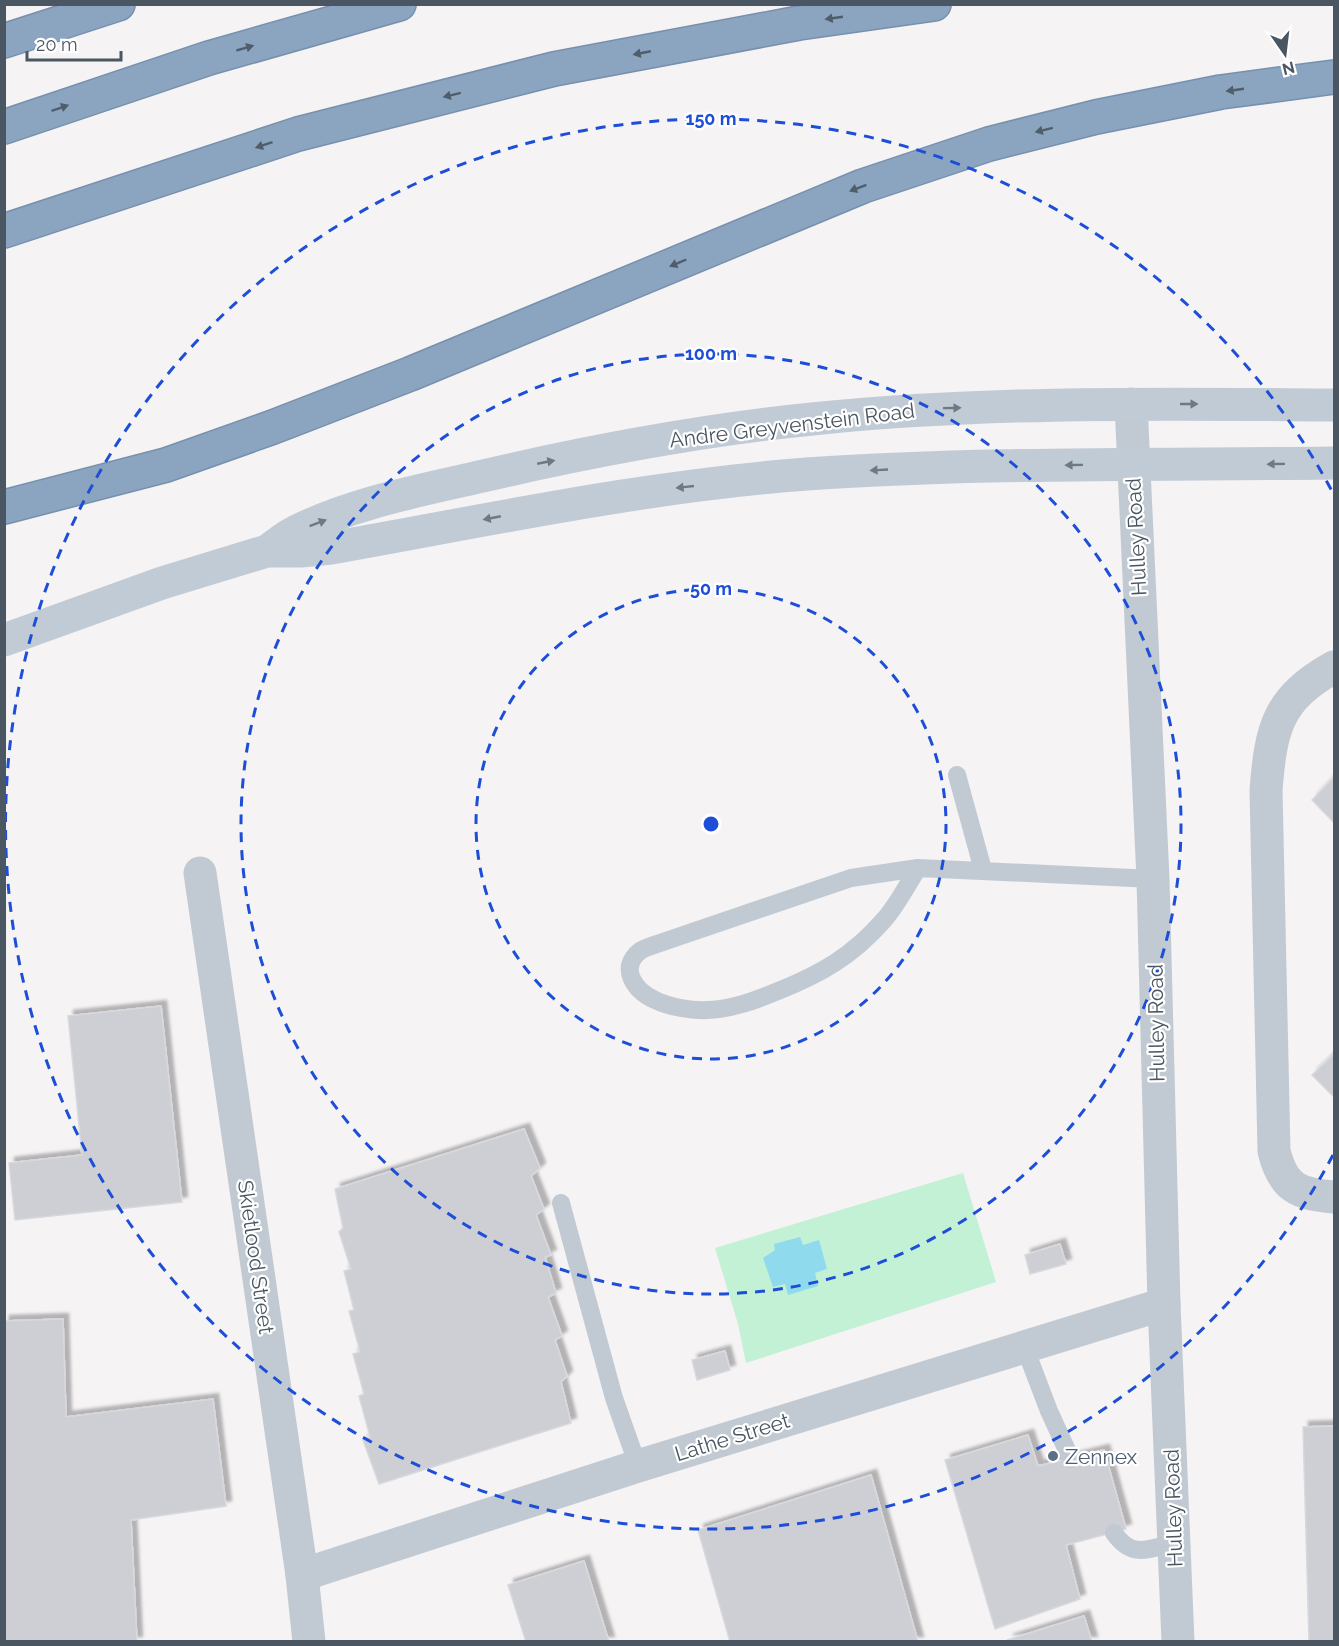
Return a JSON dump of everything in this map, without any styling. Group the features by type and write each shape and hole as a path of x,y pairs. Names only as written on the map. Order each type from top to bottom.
{"highway":[{"path":"4,20 59,4"},
{"path":"4,41 118,4"},
{"path":"4,127 208,58 399,4"},
{"path":"4,231 298,134 554,69 799,23 934,4"},
{"path":"11,506 166,465 273,427 410,375 852,191 989,144 1096,117 1198,97 1335,77"}],"main road":[{"name":"Andre Greyvenstein Road","path":"267,551 294,532 383,499 524,466 706,432 822,418 942,409 1131,404 1335,405"},
{"name":"Andre Greyvenstein Road","path":"4,640 162,583 267,551 331,548 645,492 805,474 951,467 1335,463"}],"street":[{"name":"Hulley Road","path":"1131,404 1132,465 1153,879 1164,1304 1178,1641"},
{"path":"1335,667 1314,678 1298,693 1282,714 1273,732 1269,749 1266,790 1274,1151 1278,1166 1286,1181 1298,1191 1316,1196 1335,1197"},
{"name":"Skietlood Street","path":"200,873 302,1575 309,1641"},
{"name":"Lathe Street","path":"302,1575 638,1466 1164,1304"}],"lane":[{"path":"957,775 982,870"},
{"path":"918,868 885,920 850,954 828,969 803,981 750,1002 707,1010 684,1008 656,1001 642,993 633,984 629,972 631,962 640,951 851,878 918,868 1153,879"},
{"path":"561,1203 614,1398 638,1466"},
{"path":"1024,1348 1071,1459"},
{"path":"1114,1533 1123,1545 1136,1550 1174,1543"}],"green space":[{"path":"963,1173 996,1282 746,1363 738,1324 715,1248"}],"water":[{"path":"800,1237 803,1245 819,1240 827,1269 815,1273 818,1286 788,1295 785,1284 773,1287 763,1258 775,1250 774,1244"}],"building":[{"path":"1334,777 1334,823 1312,800"},
{"path":"161,1006 182,1202 15,1220 9,1163 82,1155 68,1016"},
{"path":"1334,1054 1334,1097 1312,1075"},
{"path":"524,1129 540,1168 531,1176 544,1209 536,1215 551,1255 545,1257 556,1293 548,1297 562,1336 555,1340 567,1376 561,1382 571,1423 379,1484 363,1440 370,1437 359,1396 364,1394 353,1354 360,1352 349,1311 354,1310 344,1271 351,1269 339,1232 343,1228 335,1189"},
{"path":"1060,1244 1066,1264 1030,1274 1025,1255"},
{"path":"63,1319 66,1417 213,1399 226,1506 131,1520 137,1642 4,1642 4,1321"},
{"path":"725,1351 730,1370 697,1380 692,1360"},
{"path":"1334,1426 1334,1642 1309,1642 1303,1427"},
{"path":"1028,1435 1038,1466 1104,1450 1126,1529 1066,1545 1080,1599 995,1629 945,1460"},
{"path":"871,1475 918,1642 730,1642 698,1530"},
{"path":"584,1561 609,1642 526,1642 508,1585"},
{"path":"1084,1616 1092,1642 1007,1640"}],"place":[{"name":"Zennex","path":"1053,1456"}]}
